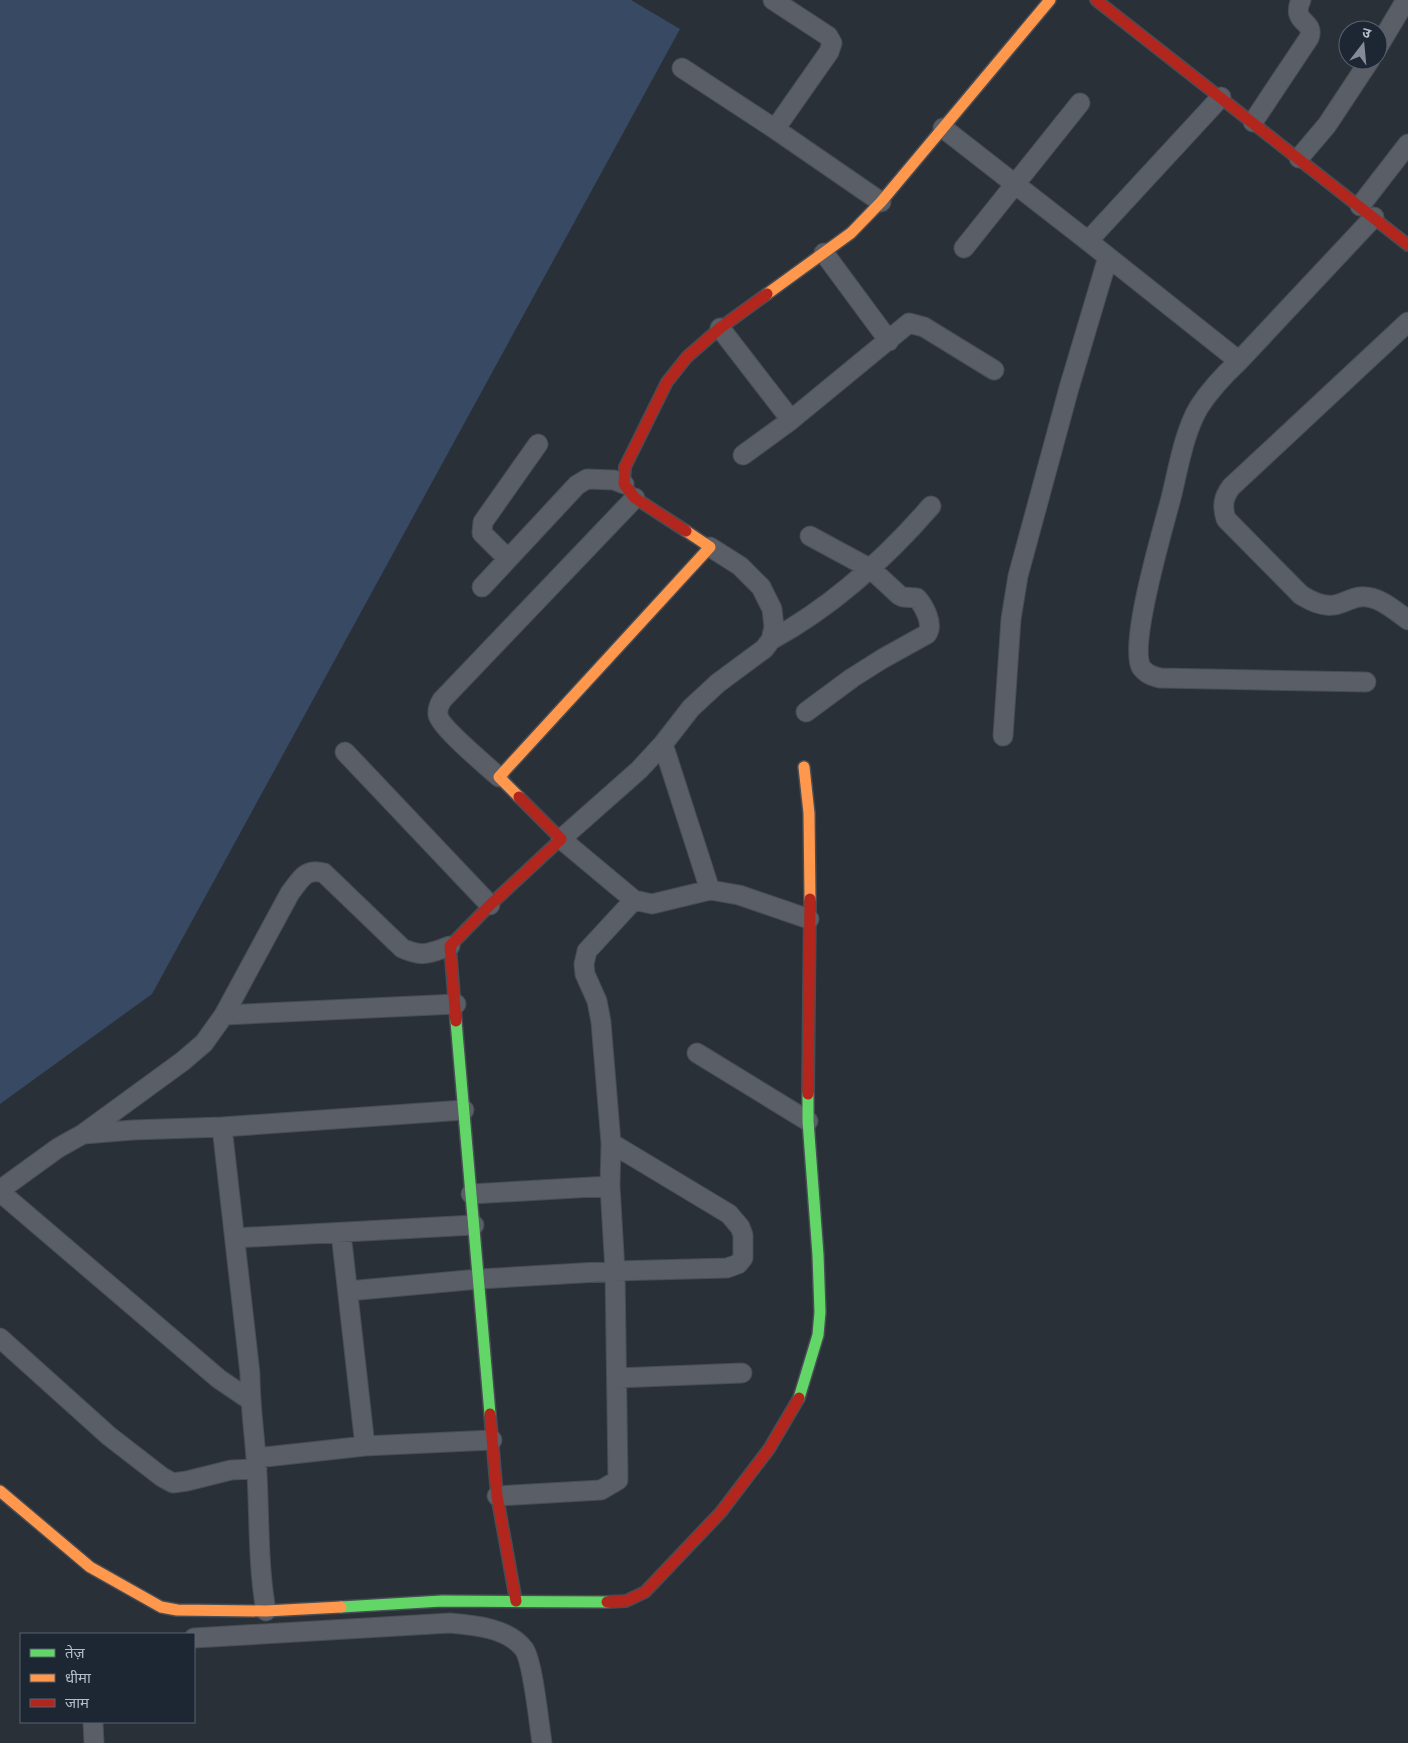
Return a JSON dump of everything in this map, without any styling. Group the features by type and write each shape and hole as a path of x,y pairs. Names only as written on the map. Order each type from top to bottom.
{"street":[{"path":"773,0 828,36 832,43 829,52 775,129"},
{"path":"630,491 625,467 648,418 668,382 687,357 720,328 851,233 881,202 1050,0"},
{"path":"1096,0 1408,245"},
{"path":"1253,122 1311,33 1310,28 1297,12 1301,0"},
{"path":"1388,30 1406,0"},
{"path":"682,68 881,202"},
{"path":"1299,158 1327,125 1363,70"},
{"path":"1088,240 1221,97"},
{"path":"964,248 1080,103"},
{"path":"943,128 1088,240 1239,361"},
{"path":"1366,682 1160,678 1147,674 1141,666 1139,655 1145,599 1187,437 1198,408 1218,381 1239,361 1367,211 1408,144"},
{"path":"824,253 888,341"},
{"path":"1003,736 1011,619 1018,576 1064,406 1108,257"},
{"path":"1408,322 1231,486 1225,495 1222,508 1226,519 1301,594 1311,601 1333,606 1360,597 1376,599 1408,620"},
{"path":"743,455 792,420 909,323 917,324 994,370"},
{"path":"720,328 792,420"},
{"path":"508,559 482,532 481,527 538,444"},
{"path":"482,587 577,484 587,479 614,480 740,566 760,588 772,609 774,627 771,640"},
{"path":"630,491 442,700 438,709 438,717 562,839 634,900 652,904 710,890 738,895 810,919"},
{"path":"250,1400 218,1379 0,1191 58,1148 83,1134 183,1061 204,1043 224,1015 290,893 303,876 310,872 324,874 402,948 414,954 429,954 450,946 490,905 613,794 663,744 692,708 718,684 764,649 771,640 821,609 871,569 902,539 931,506"},
{"path":"806,712 882,658 927,634 930,630 930,623 919,600 914,596 907,598 899,595 871,569 810,536"},
{"path":"499,777 710,547"},
{"path":"663,744 710,890"},
{"path":"345,752 490,905"},
{"path":"0,1491 90,1567 161,1607 190,1611 266,1611 442,1601 618,1602 626,1601 644,1592 721,1512 770,1449 801,1394 818,1335 820,1312 818,1255 808,1121 810,813 804,767"},
{"path":"497,1496 600,1490 618,1480 615,1271 610,1186 611,1143 601,1022 597,1001 585,974 584,964 587,951 634,900"},
{"path":"450,946 497,1496 516,1601"},
{"path":"224,1015 456,1004"},
{"path":"697,1053 808,1121"},
{"path":"83,1134 222,1127 464,1110"},
{"path":"222,1127 250,1374 250,1400 256,1463 260,1581 266,1611"},
{"path":"348,1291 478,1279 733,1266 738,1264 743,1258 743,1235 740,1227 729,1214 611,1143"},
{"path":"471,1194 610,1186"},
{"path":"235,1238 474,1225"},
{"path":"341,1233 365,1446"},
{"path":"0,1338 109,1436 172,1483 187,1481 256,1463 365,1446 492,1440"},
{"path":"617,1378 742,1373"},
{"path":"195,1638 450,1623 472,1625 495,1631 512,1638 524,1650 530,1666 542,1743"},
{"path":"93,1723 94,1743"}],"water":[{"path":"0,0 631,0 680,29 152,994 0,1104"}],"traffic: fast":[{"path":"456,1021 490,1414"},
{"path":"799,1398 818,1335 820,1312 808,1094"},
{"path":"341,1607 442,1601 607,1602"}],"traffic: slow":[{"path":"767,294 851,233 881,202 1050,0"},
{"path":"519,797 499,777 710,547 686,531"},
{"path":"804,767 809,813 810,899"},
{"path":"0,1491 90,1567 161,1607 177,1610 266,1611 341,1607"}],"traffic: jam":[{"path":"1096,0 1408,245"},
{"path":"686,531 635,498 624,484 625,467 667,382 687,357 720,328 767,294"},
{"path":"456,1021 450,946 490,905 561,839 519,797"},
{"path":"808,1094 810,899"},
{"path":"607,1602 626,1601 645,1592 721,1512 769,1449 799,1398"},
{"path":"490,1414 497,1496 516,1601"}]}
